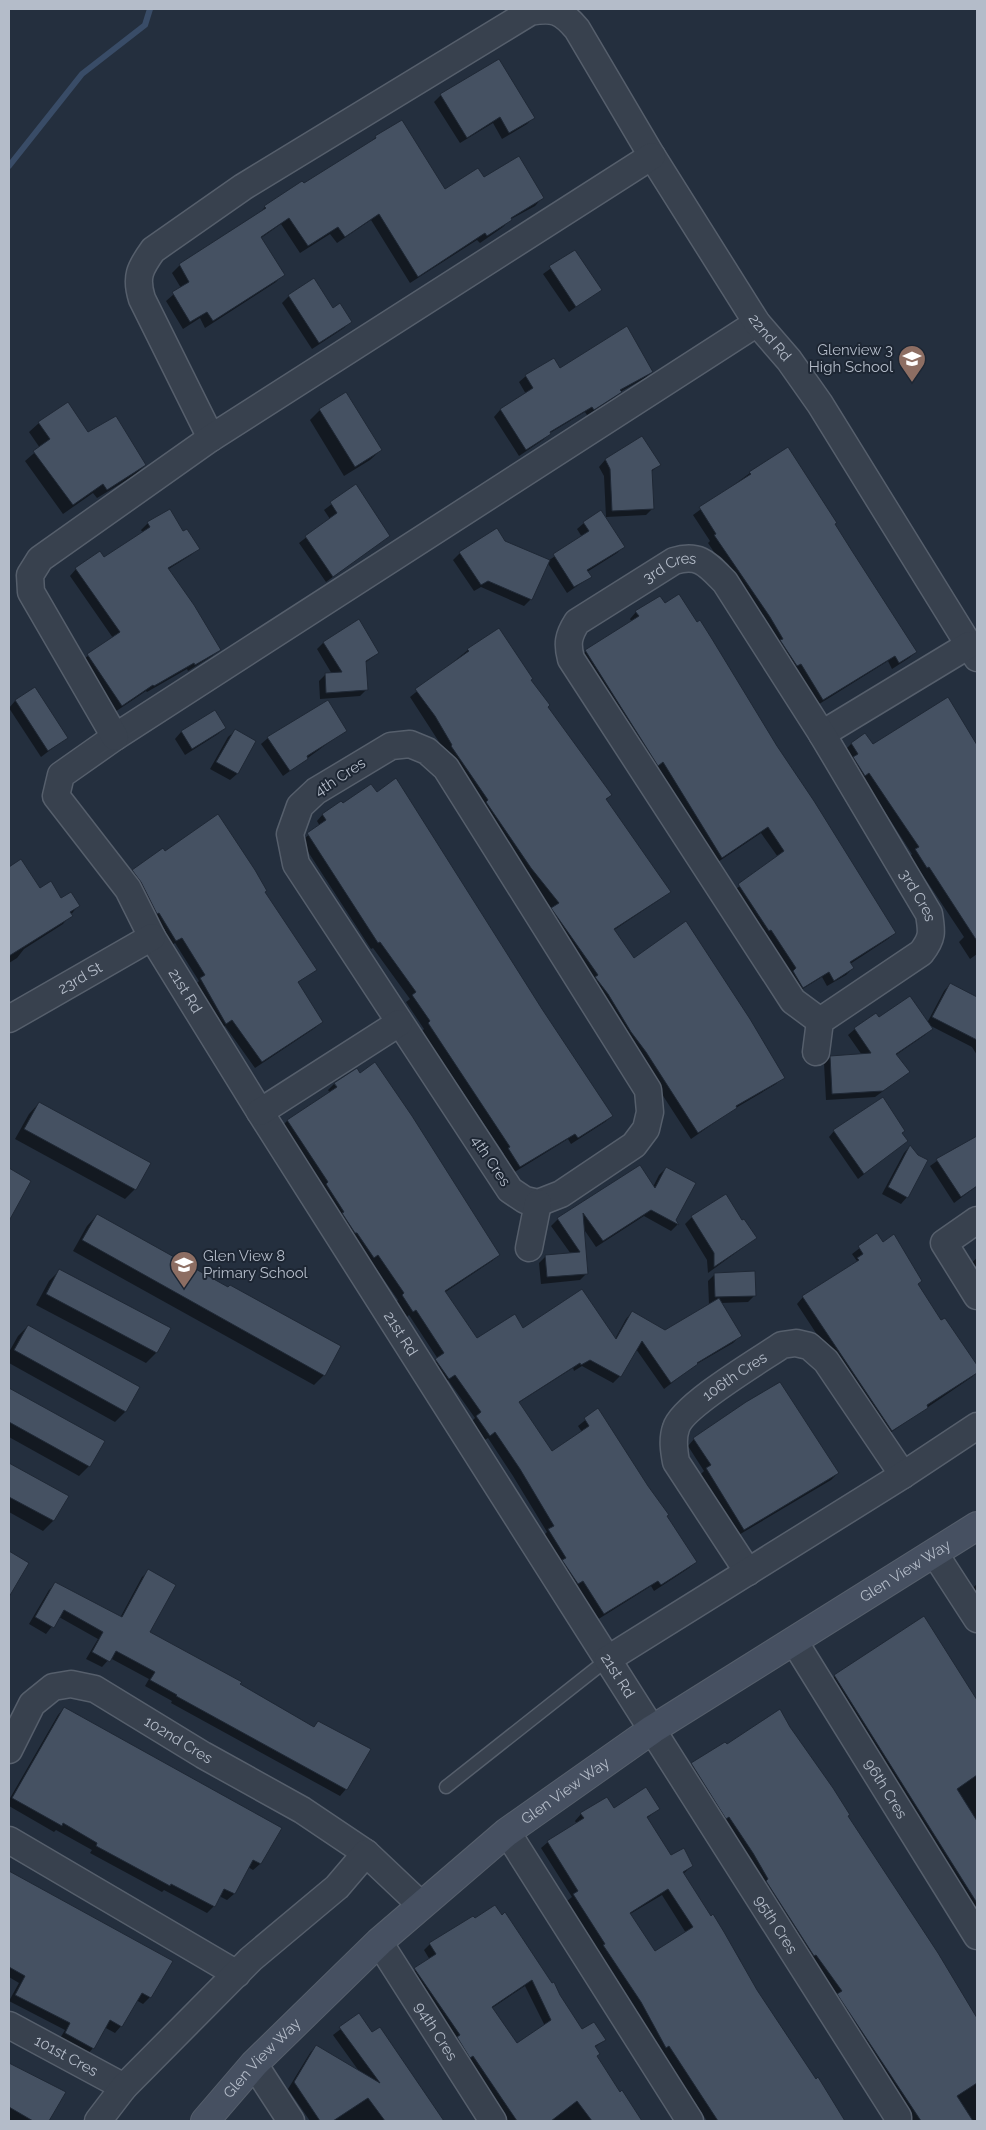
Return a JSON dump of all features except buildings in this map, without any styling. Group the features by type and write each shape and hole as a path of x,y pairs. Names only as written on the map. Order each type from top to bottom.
{"street":[{"name":"22nd Rd","path":"211,438 142,299 138,286 139,276 142,265 153,250 243,187 530,12 544,9 565,15 577,29 652,156 757,323 789,360 820,404 973,651"},
{"path":"652,156 211,438 40,559 30,575 31,592 115,737 757,323"},
{"name":"3rd Cres","path":"688,557 697,558 708,565 725,582 822,734 929,914 932,931 930,942 921,953 820,1021 793,1001 572,659 568,648 568,635 577,622 674,561 688,557"},
{"path":"822,734 973,651"},
{"name":"21st Rd","path":"115,737 61,775 56,796 128,889 152,937 260,1112 653,1729"},
{"name":"4th Cres","path":"410,744 427,751 446,768 648,1090 650,1112 646,1129 634,1145 561,1194 538,1203 525,1200 510,1190 296,864 290,834 300,806 316,791 390,746 410,744"},
{"name":"23rd St","path":"9,1019 152,937"},
{"path":"816,1052 820,1021"},
{"path":"260,1112 399,1023"},
{"path":"529,1248 538,1203"},
{"path":"977,1220 944,1243 977,1296"},
{"name":"106th Cres","path":"748,1572 676,1462 674,1447 676,1427 688,1410 782,1345 796,1342 809,1346 826,1362 904,1475"},
{"path":"608,1659 904,1475 977,1426"},
{"name":"Glen View Way","path":"204,2121 254,2064 379,1942 506,1832 653,1729 977,1526"},
{"path":"935,1554 977,1619"},
{"name":"96th Cres","path":"794,1641 977,1936"},
{"name":"102nd Cres","path":"9,1750 32,1704 53,1687 71,1684 95,1689 203,1755 302,1810 366,1853 421,1905"},
{"name":"95th Cres","path":"653,1729 898,2117 898,2121"},
{"path":"506,1832 690,2121"},
{"path":"9,1840 237,1974"},
{"path":"98,2121 124,2086 251,1960 336,1887 366,1853"},
{"name":"94th Cres","path":"379,1942 494,2121"},
{"name":"101st Cres","path":"9,2025 124,2086"},
{"path":"254,2064 291,2121"}],"lane":[{"path":"446,1787 608,1659"}],"waterway":[{"path":"9,166 82,74 145,25 150,9"}],"place":[{"name":"Glenview 3 High School","path":"912,383"},
{"name":"Glen View 8 Primary School","path":"184,1289"}]}
